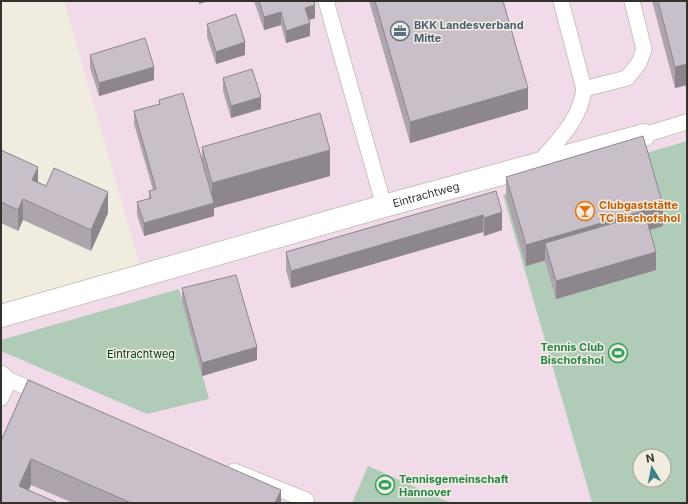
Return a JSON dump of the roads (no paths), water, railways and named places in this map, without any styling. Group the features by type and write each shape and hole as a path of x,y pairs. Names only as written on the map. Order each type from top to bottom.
{"street":[{"name":"Eintrachtweg","path":"1,316 384,206 644,135"}],"lane":[{"path":"326,1 384,206"},
{"path":"537,165 570,126 583,99 584,89 561,1"},
{"path":"584,89 627,78 639,63 644,49 632,1"},
{"path":"644,135 687,122"},
{"path":"1,398 5,376 60,400"},
{"path":"219,465 306,500 305,503"}],"place":[{"name":"BKK Landesverband Mitte","path":"400,31"},
{"name":"Clubgaststätte TC Bischofshol","path":"585,211"},
{"name":"Tennis Club Bischofshol","path":"618,353"},
{"name":"Tennisgemeinschaft Hannover","path":"385,485"}]}
